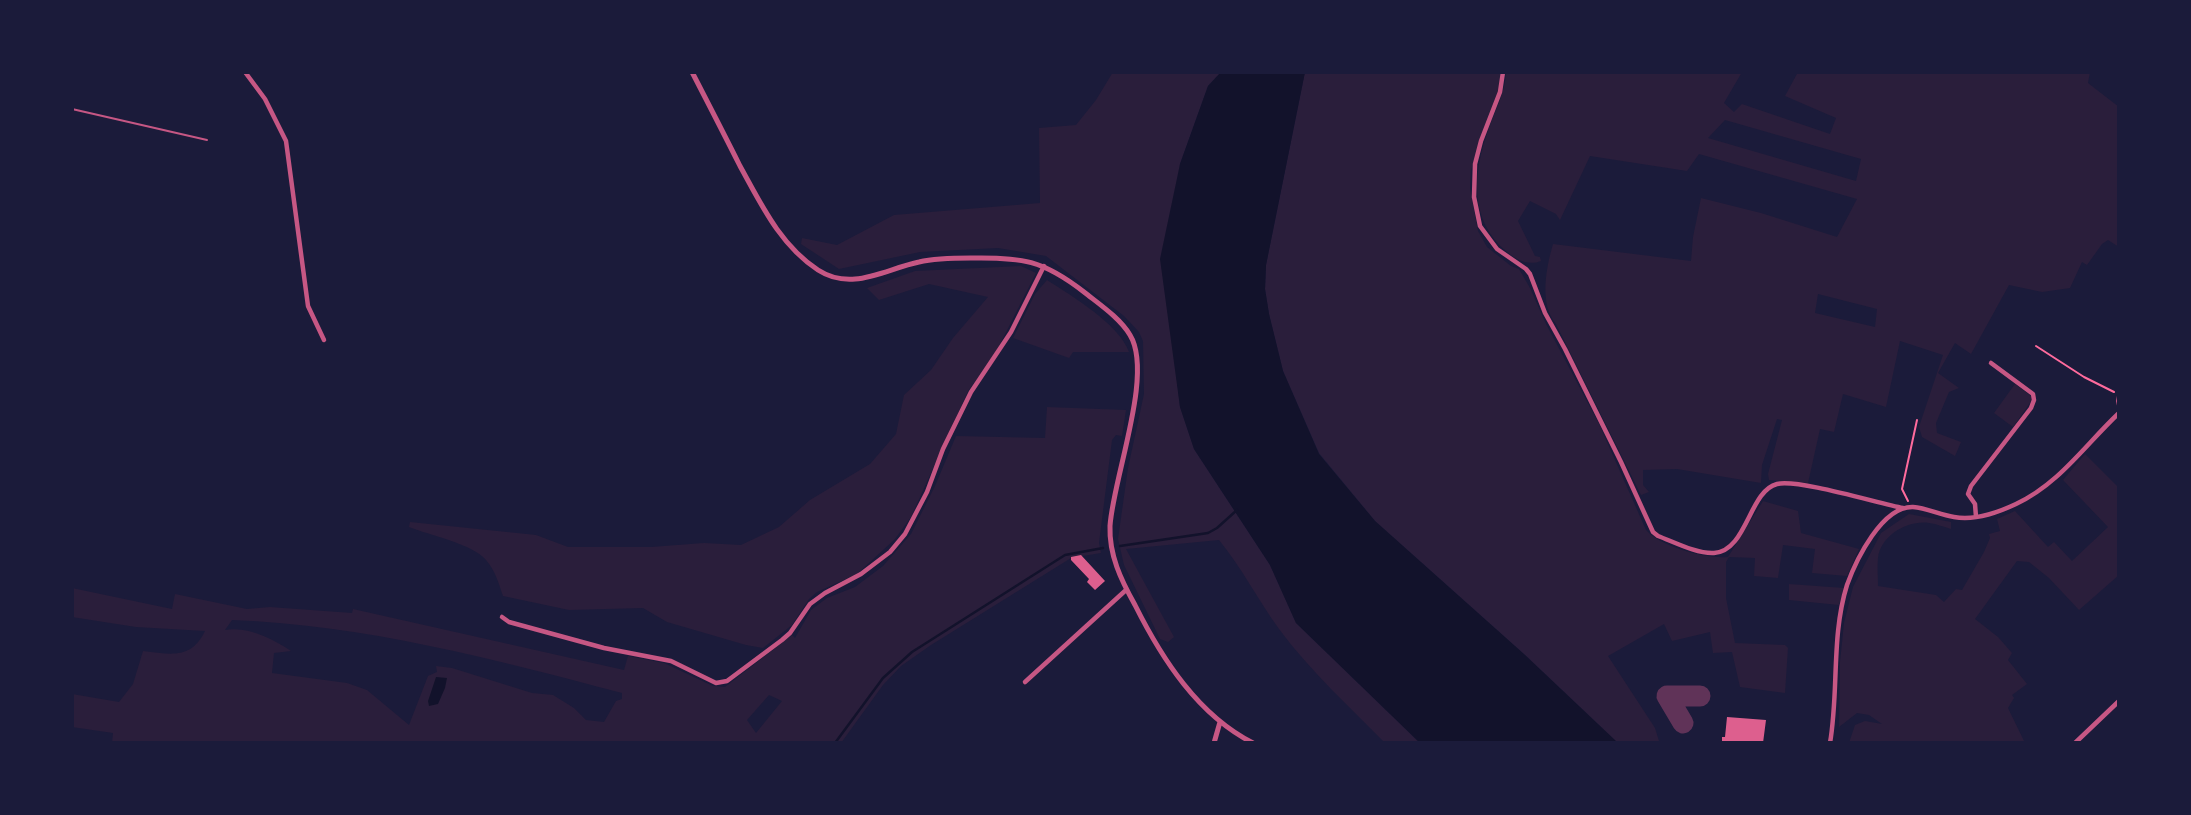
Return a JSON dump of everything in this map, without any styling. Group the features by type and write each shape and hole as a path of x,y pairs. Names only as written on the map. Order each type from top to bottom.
{"street":[{"path":"245,72 265,99 286,141 308,306 324,340"},
{"path":"692,72 766,214 789,244 817,270 846,280 860,279 918,262 947,258 1017,258 1044,267 1076,286 1126,328 1135,344 1138,372 1110,524 1112,554 1126,590 1164,658 1187,688 1220,722 1253,743"},
{"path":"1503,72 1500,92 1475,163 1474,197 1480,226 1497,249 1530,274 1545,313 1621,462 1653,532 1658,536 1707,552 1722,551 1733,543 1766,490 1780,484 1819,489 1903,508 1913,507 1955,518 1976,517 2015,505 2040,491 2074,461 2119,412"},
{"path":"502,617 509,622 604,648 671,661 716,683 727,681 790,633 810,604 825,593 861,575 890,552 905,534 928,492 943,449 971,391 1011,332 1044,267"},
{"path":"1976,517 1975,504 1968,494 1971,486 2031,408 2034,400 2033,394 1991,363"},
{"path":"1831,740 1837,637 1847,585 1864,547 1874,532 1903,508"},
{"path":"1025,682 1126,590"},
{"path":"2075,743 2119,701"},
{"path":"1214,743 1220,722"}],"lane":[{"path":"72,109 207,140"},
{"path":"2119,393 2116,401 2119,412"},
{"path":"1831,740 1836,743"}],"path":[{"path":"2036,346 2084,377 2119,393"},
{"path":"1913,507 1902,489 1917,420"}],"shaded area":[{"path":"1113,72 1221,72 1208,86 1180,164 1175,361 1180,407 1194,449 1270,565 1296,623 1420,743 1385,743 1344,702 1279,629 1219,540 1126,549 1174,637 1168,642 1160,639 1124,565 1118,539 1128,468 1144,394 1143,341 1139,332 1124,316 1046,256 998,248 920,252 839,269 801,244 802,238 837,245 894,215 1040,203 1039,128 1076,125"},
{"path":"1221,72 1305,72 1266,265 1265,289 1283,371 1319,454 1375,521 1525,655 1618,743 1420,743 1296,623 1270,565 1194,449 1180,407 1160,259 1180,164 1208,86"},
{"path":"1305,72 1500,72 1500,86 1471,170 1470,188 1478,231 1487,247 1519,269 1530,288 1599,424 1646,530 1662,542 1684,551 1728,557 1763,501 1798,511 1801,533 1859,549 1847,576 1812,573 1815,549 1783,545 1778,578 1754,576 1755,558 1729,557 1726,562 1726,598 1735,643 1785,645 1788,648 1785,693 1740,687 1732,652 1713,653 1710,632 1672,641 1664,624 1608,656 1662,743 1618,743 1525,655 1375,521 1319,453 1283,371 1265,289 1266,265"},
{"path":"1506,72 1742,72 1724,103 1734,112 1742,104 1830,134 1836,118 1785,96 1798,72 2090,72 2088,83 2119,107 2119,247 2108,240 2102,244 2087,265 2082,262 2070,288 2042,292 2009,285 1971,354 1955,343 1938,373 1959,388 1949,392 1936,423 1937,433 1961,442 1955,456 1922,437 1919,427 1943,355 1900,341 1886,407 1843,394 1834,432 1820,429 1808,483 1769,480 1768,474 1782,420 1777,419 1762,465 1761,483 1677,469 1643,470 1643,485 1649,492 1641,495 1547,306 1546,275 1553,244 1691,261 1701,198 1761,213 1837,237 1857,199 1699,154 1687,171 1590,156 1560,220 1556,214 1530,201 1518,221 1535,256 1540,257 1541,261 1523,261 1507,252 1494,239 1485,225 1477,194 1477,178 1484,144","holes":["1725,120 1861,159 1856,181 1708,138","1818,294 1877,309 1875,327 1815,313"]},
{"path":"1021,266 1036,273 994,356 968,391 911,517 895,539 857,574 817,592 809,599 792,625 763,648 667,622 643,608 569,610 503,596 492,568 480,554 409,527 410,522 536,535 568,547 651,547 704,543 741,545 779,527 810,500 870,464 896,434 904,395 931,370 953,338 988,297 929,284 879,300 867,288 915,271"},
{"path":"1047,280 1105,321 1124,342 1129,352 1073,352 1069,358 1013,338 1035,294"},
{"path":"2015,384 2031,396 2032,400 2013,427 1994,413"},
{"path":"1047,407 1126,410 1122,436 1116,435 1112,440 1099,543 1101,553 1071,558 901,666 883,685 841,743 112,743 113,733 72,727 72,694 119,702 133,684 143,651 171,654 187,651 205,631 136,627 72,617 72,588 172,609 175,594 247,609 270,607 352,613 353,609 624,670 628,656 664,663 713,686 725,687 792,635 795,638 811,610 827,598 855,587 883,566 911,534 956,436 1045,438","holes":["232,620 282,623 380,636 622,693 622,699 616,701 604,722 586,720 574,708 553,695 532,693 452,668 436,666 437,672 428,676 409,725 367,690 347,683 272,673 274,653 291,651 259,634 225,630","769,695 782,701 756,733 747,720"]},
{"path":"2085,454 2119,488 2119,575 2079,610 2049,578 2029,562 2017,561 1975,619 1998,637 2012,653 2008,660 2027,684 2012,695 2014,698 2008,708 2025,743 1849,743 1855,725 1865,721 1882,724 1869,715 1857,713 1839,727 1840,662 1844,623 1853,587 1881,533 1909,514 1951,522 1951,529 1929,523 1904,527 1884,542 1878,558 1878,586 1936,595 1944,602 1956,589 1962,590 1984,552 1989,534 2000,531 1997,519 2015,511 2048,547 2054,542 2072,561 2108,527 2063,480"},
{"path":"1789,584 1844,588 1839,605 1789,600"},
{"path":"436,677 447,678 445,688 438,704 429,706 428,701"}],"building":[{"path":"1081,555 1105,581 1095,590 1087,582 1089,579 1071,560 1071,557"},
{"path":"1727,717 1766,720 1763,743 1722,742"}],"waterway":[{"path":"1120,546 1208,533 1237,510"},
{"path":"835,743 883,678 912,652 1065,555 1103,548"}],"taxiway":[{"path":"1683,723 1667,696 1700,696"}]}
